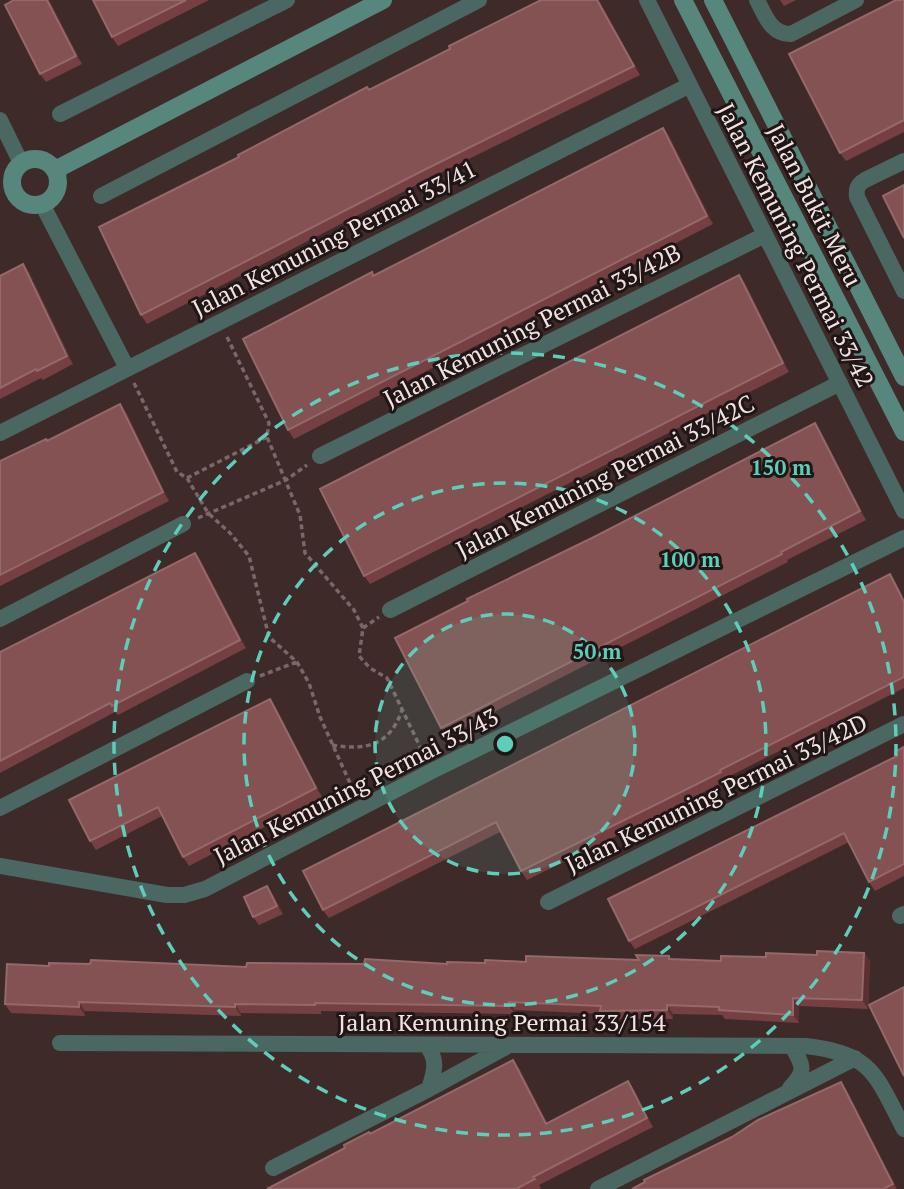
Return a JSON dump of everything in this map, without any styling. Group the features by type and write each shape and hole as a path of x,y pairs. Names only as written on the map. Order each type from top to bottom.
{"main road":[{"path":"55,170 383,0"},
{"name":"Jalan Bukit Meru","path":"683,0 904,432"},
{"name":"Jalan Bukit Meru","path":"713,0 904,377"},
{"path":"36,158 50,164 55,170 56,190 48,201 28,204 7,194 12,176 21,163 36,158"}],"street":[{"path":"60,114 288,0"},
{"path":"101,196 479,0"},
{"name":"Jalan Kemuning Permai 33/42","path":"647,0 904,511"},
{"path":"757,0 770,24 782,35 791,34 856,0"},
{"name":"Jalan Kemuning Permai 33/41","path":"0,433 690,85"},
{"path":"0,120 21,163"},
{"path":"904,160 859,184 856,190 857,197 904,291"},
{"path":"42,204 127,368"},
{"name":"Jalan Kemuning Permai 33/42B","path":"320,456 765,235"},
{"name":"Jalan Kemuning Permai 33/42C","path":"390,610 840,383"},
{"path":"0,619 183,524"},
{"name":"Jalan Kemuning Permai 33/43","path":"0,866 147,893 184,895 205,889 432,771 904,538"},
{"path":"0,808 247,681"},
{"name":"Jalan Kemuning Permai 33/42D","path":"548,902 904,724"},
{"name":"Jalan Kemuning Permai 33/154","path":"60,1043 792,1046 833,1049 855,1058 877,1077 904,1129"},
{"path":"426,1045 431,1051 435,1069 429,1090"},
{"path":"274,1168 429,1090 508,1046"},
{"path":"780,1097 800,1078 803,1071 792,1046"},
{"path":"598,1189 855,1058"}],"path":[{"path":"219,322 269,424 267,438 300,515 305,553 354,610 363,628 359,656 370,668 387,678 432,771"},
{"path":"127,368 177,472 187,478 208,513 249,555 270,637 297,662 309,683 332,745 361,808"},
{"path":"187,478 267,438"},
{"path":"183,524 286,480 320,456"},
{"path":"247,681 297,662"},
{"path":"332,745 351,748 374,745 387,735 399,720 402,709"}],"building":[{"path":"14,0 47,0 76,56 40,74 5,5"},
{"path":"93,0 186,0 112,37"},
{"path":"541,0 597,0 634,66 141,315 99,227 239,157 238,155 367,87 369,90"},
{"path":"896,0 904,0 904,120 840,153 789,54"},
{"path":"663,128 707,216 288,430 243,339"},
{"path":"904,185 904,238 883,196"},
{"path":"23,264 67,356 0,388 0,276"},
{"path":"739,275 783,363 364,576 320,489"},
{"path":"120,404 163,492 0,575 0,461 46,439 47,441"},
{"path":"815,423 860,511 781,552 782,554 441,728 395,638"},
{"path":"195,553 240,640 112,706 110,703 0,761 0,652"},
{"path":"890,574 904,602 904,677 521,871 496,822 323,910 303,871"},
{"path":"270,699 316,788 183,857 158,807 90,841 69,800"},
{"path":"904,747 904,864 869,882 844,833 629,941 608,899 897,756 895,752"},
{"path":"267,886 277,906 253,917 244,897"},
{"path":"817,951 864,953 862,1000 793,998 793,1015 719,1010 719,1007 667,1005 667,1010 600,1011 601,1006 509,1002 509,1006 315,1003 235,1004 235,1007 79,1002 79,1007 5,1004 7,964 49,966 49,963 90,964 91,960 246,967 247,963 364,964 365,959 447,964 485,963 485,960 526,962 526,956 639,960 636,955 721,961 721,956 766,957 766,953 817,955"},
{"path":"904,987 904,1076 869,1005"},
{"path":"513,1060 546,1124 628,1081 647,1118 533,1177 535,1179 516,1189 267,1189 345,1148 344,1145"},
{"path":"841,1082 893,1184 883,1189 632,1189 645,1182 644,1180 732,1137 758,1120"}]}
